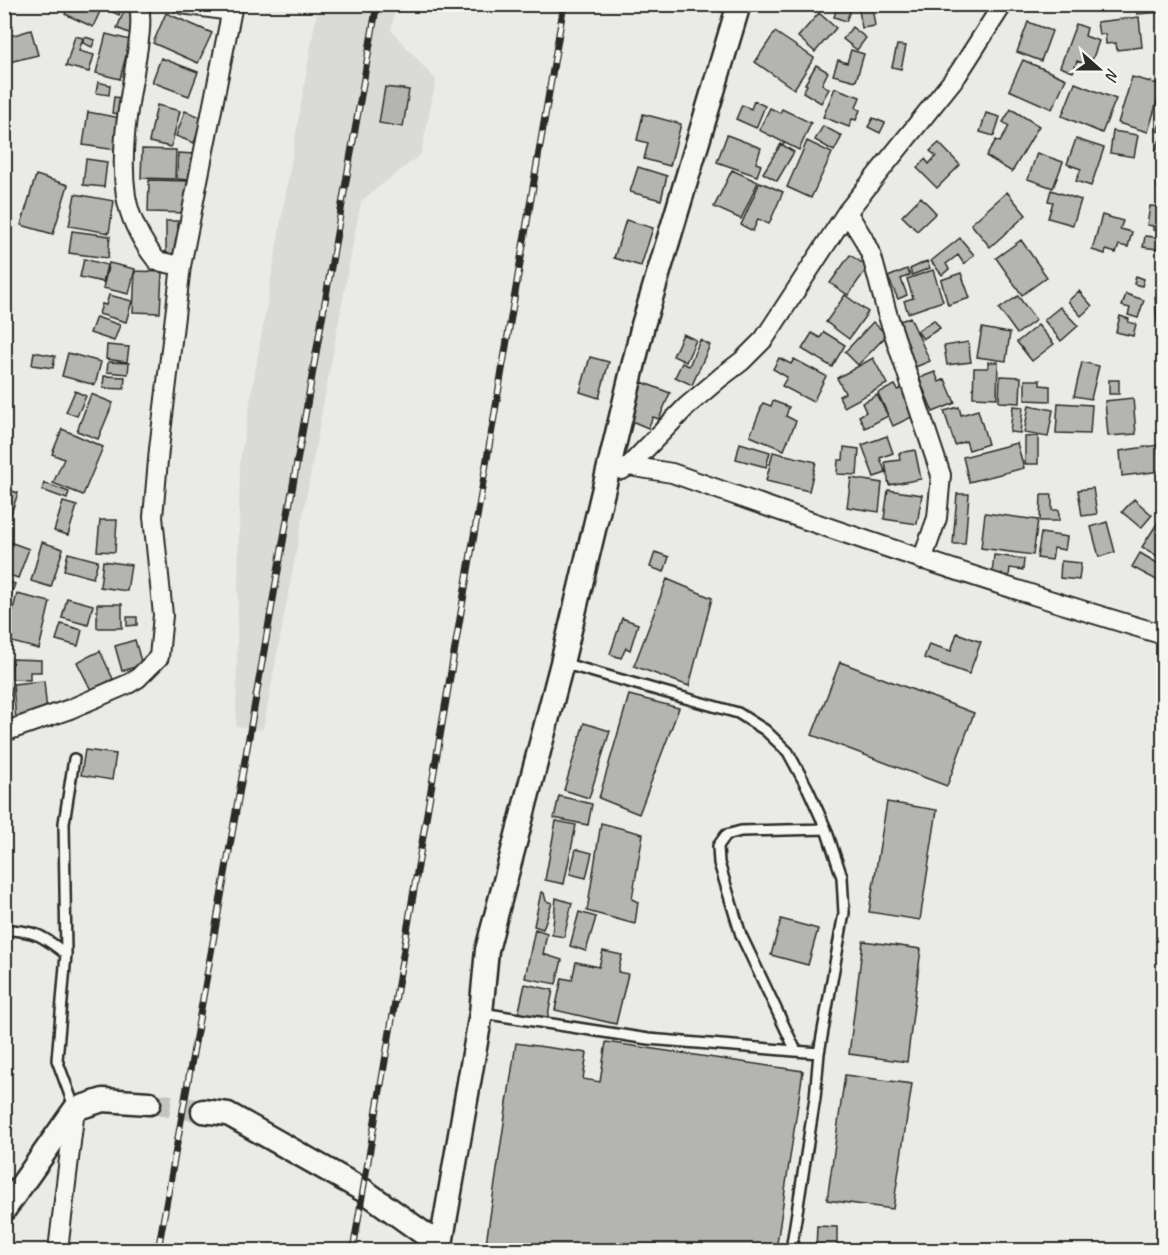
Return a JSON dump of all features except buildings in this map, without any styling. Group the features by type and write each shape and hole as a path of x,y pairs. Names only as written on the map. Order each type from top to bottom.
{"street":[{"path":"139,4 140,33 124,144 126,197 135,226 157,261 181,266"},
{"path":"4,732 70,709 128,684 138,678 159,657 163,615 153,517 159,449 181,266 232,8 182,4"},
{"path":"203,1111 228,1114 363,1190 441,1248 480,1013 487,950 562,663 643,325 739,4"},
{"path":"606,481 628,466 687,406 742,361 764,339 847,212 958,74 1003,4"},
{"path":"847,212 872,257 887,313 941,475 937,518 922,560"},
{"path":"628,466 672,473 922,560 1164,635"},
{"path":"4,1210 75,1109 104,1100 149,1103"},
{"path":"58,1251 75,1109"}],"lane":[{"path":"562,663 738,713 765,730 788,752 826,829 842,877 844,913 819,1053 815,1098 791,1251"},
{"path":"74,759 64,824 66,954 57,1060 75,1109"},
{"path":"796,1051 741,935 719,863 718,846 726,835 741,831 826,829"},
{"path":"4,930 21,930 44,937 66,954"},
{"path":"480,1013 648,1039 819,1053"}],"shaded area":[{"path":"318,5 396,5 391,30 436,80 421,154 361,201 263,730 236,726 240,461"}],"tunnel":[{"path":"149,1103 203,1111"}],"railway":[{"path":"158,1250 377,4"},
{"path":"353,1250 564,4"}]}
